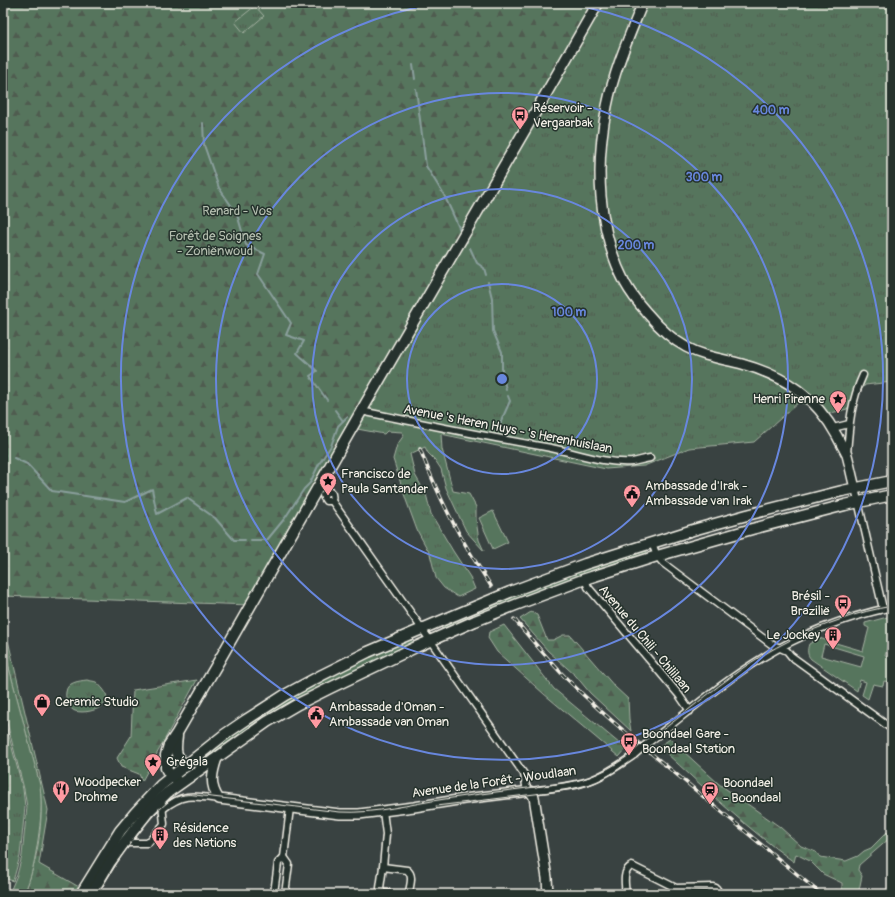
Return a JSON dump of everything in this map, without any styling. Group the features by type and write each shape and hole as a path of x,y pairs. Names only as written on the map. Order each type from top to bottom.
{"main road":[{"path":"184,782 175,780 166,768 166,755 169,745 598,3"},
{"path":"90,892 120,831 154,792 224,735 285,695 322,675 368,652 422,629 510,592 585,564 747,515 892,480"},
{"path":"90,892 110,862 148,812 162,804 167,793 267,722 298,704 356,675 430,641 518,604 584,579 657,556 752,529 858,502 892,495"},
{"path":"177,733 175,750 185,767 184,782"}],"street":[{"path":"641,3 613,82 607,105 601,142 601,202 607,236 615,259 626,284 640,306 669,336 686,347 712,357 742,364 778,377 793,386 813,402 822,412 833,428 847,457 883,609"},
{"path":"847,457 849,424 852,408 857,389 863,375"},
{"name":"Avenue 's Heren Huys - 's Herenhuislaan","path":"361,411 618,462 633,462 650,458"},
{"path":"833,428 849,424"},
{"path":"332,502 524,774 526,786 534,797 547,878 548,894"},
{"path":"652,543 657,556 665,565 771,644 787,651 791,656 892,729"},
{"name":"Avenue du Chili - Chililaan","path":"584,579 588,587 679,695 690,711"},
{"name":"Avenue de la Forêt - Woudlaan","path":"162,804 187,796 345,814 359,814 414,807 464,798 572,785 589,781 620,764 740,672 779,648 845,619 892,607"},
{"path":"217,758 214,767 212,784 220,799"},
{"path":"124,843 148,843 164,824 162,804"},
{"path":"285,894 289,864 284,857 290,808"},
{"path":"383,811 386,834 380,888 384,893 393,894"},
{"path":"275,894 278,862 284,857"},
{"path":"626,894 626,870 628,867 632,866 676,888 713,887 716,888 720,894"},
{"path":"383,867 407,870 409,872 411,875 408,894"}],"green space":[{"name":"Renard - Vos","path":"3,3 892,3 892,382 865,385 847,409 819,416 810,406 799,402 754,442 689,448 644,466 606,469 441,434 442,449 453,491 469,494 476,507 479,540 484,551 466,531 446,488 441,469 435,460 428,453 425,447 410,454 415,475 426,494 431,514 470,577 475,589 458,597 444,588 436,578 430,554 417,530 406,500 393,459 397,445 404,435 402,432 387,431 384,434 352,428"},
{"name":"Forêt de Soignes - Zoniënwoud","path":"3,3 600,3 250,605 3,596","holes":["255,6 264,16 244,33 235,22"]},
{"path":"493,511 508,542 493,549 479,518"},
{"path":"646,549 648,554 443,632 440,624 556,578"},
{"path":"531,612 537,615 547,640 553,640 563,635 570,635 615,687 628,699 631,731 590,693 576,676 548,651 520,619"},
{"path":"891,616 892,630 885,656 892,658 892,675 890,682 884,681 883,686 873,684 868,699 862,695 866,682 860,680 857,691 811,659 808,652 809,644 819,638 863,651 869,628 865,626 865,623","holes":["824,644 864,656 861,667 821,656"]},
{"path":"3,619 48,810 39,864 79,887 75,894 24,894 33,868 39,840 41,798 40,785 3,645"},
{"path":"504,625 554,689 626,749 619,757 497,652 488,638 489,632"},
{"path":"410,637 414,645 375,662 204,763 200,758 273,706 336,672"},
{"path":"3,645 40,785 41,812 38,840 31,874 24,894 9,894 17,875 22,856 27,807 24,789 3,707"},
{"path":"87,680 95,682 103,689 106,695 106,700 99,708 87,712 75,711 68,705 66,695 67,689 71,684"},
{"path":"197,680 142,781 139,774 121,767 117,758 131,736 133,690"},
{"path":"3,714 23,789 25,807 20,856 13,881 7,879 3,874"},
{"path":"670,739 719,784 780,827 801,846 816,852 820,857 846,861 871,848 887,832 890,838 859,865 858,870 862,876 859,894 837,894 835,890 842,893 842,883 823,874 810,861 796,854 794,862 744,823 711,795 664,751 661,745"}],"waterway":[{"path":"413,65 415,79"},
{"path":"416,89 426,166 444,195 460,230"},
{"path":"203,123 204,145 219,188 237,214 246,245 265,254 258,274 291,323 286,335 304,341 297,353 317,371 310,376 327,400"},
{"path":"470,248 477,263 484,268 486,275"},
{"path":"488,282 492,298 493,331 502,352 502,370 506,389"},
{"path":"499,426 510,401 508,396"},
{"path":"335,410 343,421"},
{"path":"251,540 267,540 285,518 304,489 310,483 319,464 331,446 338,426 347,417"},
{"path":"14,458 27,464 52,491 125,502 152,489 157,514 187,498 215,518 234,540 245,540"}],"tram line":[{"path":"98,894 124,852 139,832 162,807 177,797 192,795 340,812 366,812 445,799 548,785 590,777 613,766 740,670 776,647 848,617 892,606"},
{"path":"436,806 576,789 602,780 624,765"}],"railway":[{"path":"420,449 435,486 452,521 491,586"},
{"path":"514,619 562,674 598,709 821,894"}],"place":[{"name":"Réservoir - Vergaarbak","path":"520,130"},
{"name":"Henri Pirenne","path":"838,414"},
{"name":"Francisco de Paula Santander","path":"328,496"},
{"name":"Ambassade d'Irak - Ambassade van Irak","path":"632,508"},
{"name":"Brésil - Brazilië","path":"843,618"},
{"name":"Le Jockey","path":"833,650"},
{"name":"Ceramic Studio","path":"42,717"},
{"name":"Ambassade d'Oman - Ambassade van Oman","path":"316,729"},
{"name":"Boondael Gare - Boondaal Station","path":"629,756"},
{"name":"Grégala","path":"153,777"},
{"name":"Woodpecker Drohme","path":"61,804"},
{"name":"Boondael - Boondaal","path":"710,805"},
{"name":"Résidence des Nations","path":"160,850"}]}
